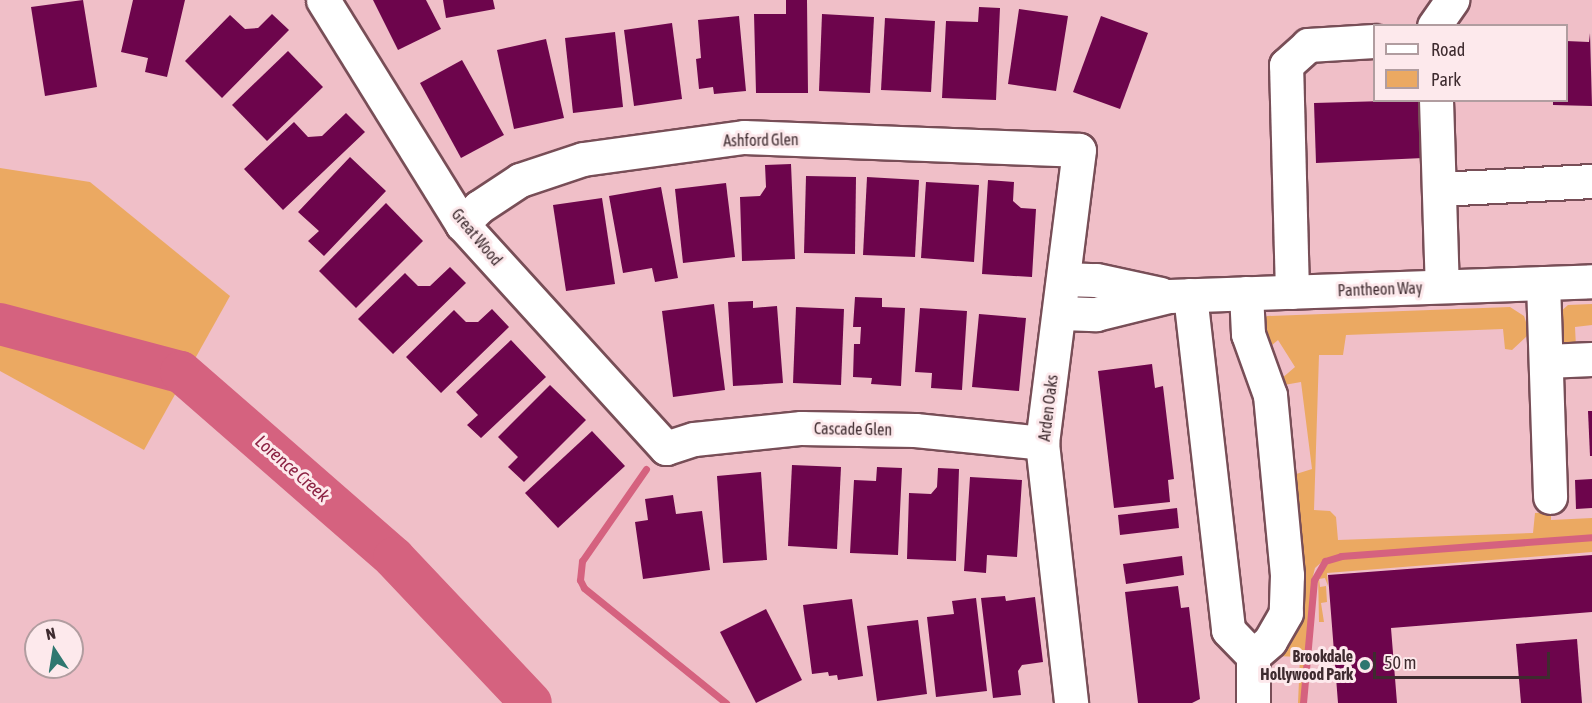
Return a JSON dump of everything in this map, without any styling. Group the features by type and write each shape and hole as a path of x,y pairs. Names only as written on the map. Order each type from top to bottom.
{"street":[{"name":"Great Wood","path":"323,0 462,224 666,448"},
{"path":"1435,24 1452,0"},
{"path":"1293,292 1286,65 1308,45 1373,41"},
{"path":"1436,102 1442,286"},
{"name":"Ashford Glen","path":"462,224 479,207 520,180 583,159 744,137 1079,150"},
{"name":"Arden Oaks","path":"1071,703 1042,443 1062,313 1079,150"},
{"path":"1439,189 1592,181"},
{"name":"Pantheon Way","path":"1064,279 1096,280 1179,296"},
{"name":"Pantheon Way","path":"1062,313 1096,314 1179,296 1592,281"},
{"path":"1543,283 1550,497"},
{"path":"1246,293 1248,334 1270,395 1287,575 1286,613 1270,640 1253,656"},
{"path":"1179,296 1228,630 1253,656 1253,703"},
{"path":"1546,361 1592,359"},
{"name":"Cascade Glen","path":"666,448 694,439 801,428 915,430 1042,443"}],"green space":[{"path":"0,168 90,182 230,296 144,450 0,371"},
{"path":"1592,304 1592,325 1575,327 1576,347 1562,342 1558,337 1559,313 1568,305"},
{"path":"1510,307 1524,316 1527,325 1527,336 1512,350 1505,349 1503,329 1346,335 1343,355 1319,355 1314,510 1330,511 1336,517 1338,540 1533,533 1535,513 1551,512 1551,520 1592,518 1592,535 1325,559 1315,568 1312,580 1301,703 1298,703 1300,657 1276,656 1304,605 1306,581 1298,544 1300,530 1293,475 1312,469 1301,382 1284,385 1281,379 1295,367 1278,340 1266,350 1259,324 1267,316"},
{"path":"1592,539 1592,552 1327,573 1328,586 1325,578 1319,579 1320,587 1326,586 1327,602 1321,603 1324,622 1319,622 1318,572 1335,559"}],"building":[{"path":"83,0 97,87 45,96 31,7"},
{"path":"133,0 185,0 167,77 145,72 148,58 121,52"},
{"path":"373,0 426,0 441,29 398,50"},
{"path":"443,0 493,0 495,9 446,18"},
{"path":"786,0 807,0 808,93 756,93 754,14 786,14"},
{"path":"979,7 1000,8 996,100 942,98 946,21 978,22"},
{"path":"1019,9 1068,16 1056,91 1008,84"},
{"path":"272,14 289,30 222,98 185,61 230,15 245,29 258,28"},
{"path":"822,14 874,17 870,93 819,91"},
{"path":"739,16 746,91 714,94 713,87 699,89 696,59 701,58 698,20"},
{"path":"1101,16 1148,33 1120,109 1073,92"},
{"path":"885,18 935,21 931,92 881,90"},
{"path":"672,23 682,99 634,106 624,30"},
{"path":"615,32 623,107 573,113 565,38"},
{"path":"1590,33 1592,106 1553,105 1553,102 1568,102 1568,41 1589,42"},
{"path":"546,39 564,118 514,129 497,50"},
{"path":"288,51 323,87 267,141 232,105"},
{"path":"462,60 504,135 461,158 420,83"},
{"path":"1421,102 1423,158 1316,163 1314,103"},
{"path":"346,113 365,132 283,210 244,169 294,122 308,137 322,136"},
{"path":"350,157 386,191 324,256 308,241 319,231 298,212"},
{"path":"791,164 795,259 742,261 740,197 760,196 766,187 765,165"},
{"path":"806,176 856,177 855,254 804,253"},
{"path":"867,177 919,180 915,257 863,255"},
{"path":"988,180 1014,182 1013,201 1021,208 1036,209 1032,277 982,274"},
{"path":"926,182 979,185 974,262 921,258"},
{"path":"726,183 735,257 683,263 675,189"},
{"path":"661,187 678,278 655,282 652,268 623,273 609,196"},
{"path":"602,198 615,284 566,291 553,205"},
{"path":"386,203 423,241 356,308 319,271"},
{"path":"450,267 466,283 393,354 358,319 405,273 418,286 430,286"},
{"path":"855,297 882,298 882,307 905,308 901,386 871,384 872,378 853,377 854,344 860,344 861,327 853,327"},
{"path":"753,301 753,308 777,306 783,383 733,386 728,302"},
{"path":"714,304 725,390 673,397 662,311"},
{"path":"796,307 844,309 841,385 793,383"},
{"path":"920,308 967,311 962,390 931,388 932,373 915,372"},
{"path":"492,309 509,327 441,393 406,357 454,310 466,322 478,322"},
{"path":"979,314 1026,318 1019,391 972,387"},
{"path":"511,340 546,377 481,438 467,425 478,415 456,392"},
{"path":"1152,364 1155,388 1163,386 1174,479 1168,480 1170,502 1114,508 1098,371"},
{"path":"550,385 586,420 524,482 508,467 518,457 498,437"},
{"path":"1588,411 1592,411 1592,456 1590,456"},
{"path":"592,431 625,466 558,528 525,493"},
{"path":"792,465 841,467 837,549 788,546"},
{"path":"877,467 902,468 898,555 850,553 854,480 876,481"},
{"path":"938,468 959,469 956,561 907,559 909,493 931,494 937,487"},
{"path":"761,472 767,560 723,563 717,476"},
{"path":"970,477 1022,480 1017,557 987,555 986,573 964,571"},
{"path":"1592,479 1592,508 1576,509 1575,480"},
{"path":"673,495 676,514 702,511 710,570 643,579 635,522 648,520 645,499"},
{"path":"1177,508 1179,528 1120,535 1118,515"},
{"name":"Brookdale Hollywood Park","path":"1592,555 1592,612 1391,628 1397,703 1338,703 1328,575"},
{"path":"1182,556 1184,575 1126,584 1123,564"},
{"path":"1178,586 1181,608 1189,607 1200,699 1192,703 1138,703 1125,592"},
{"path":"1005,596 1006,601 1035,597 1043,662 1022,665 1018,671 1021,695 993,698 981,598"},
{"path":"976,598 987,691 936,697 927,617 954,614 952,601"},
{"path":"852,599 863,676 838,680 837,675 829,676 828,672 812,674 803,605"},
{"path":"766,609 802,680 756,703 720,632"},
{"path":"918,620 927,694 877,701 867,626"},
{"path":"1577,639 1582,703 1521,703 1516,644"}],"waterway":[{"name":"Lorence Creek","path":"0,324 181,372 394,558 531,703"},
{"path":"646,469 582,561 580,580 584,588 726,703"},
{"path":"1303,703 1314,580 1325,561 1341,556 1592,537"}],"place":[{"name":"Brookdale Hollywood Park","path":"1365,665"}]}
